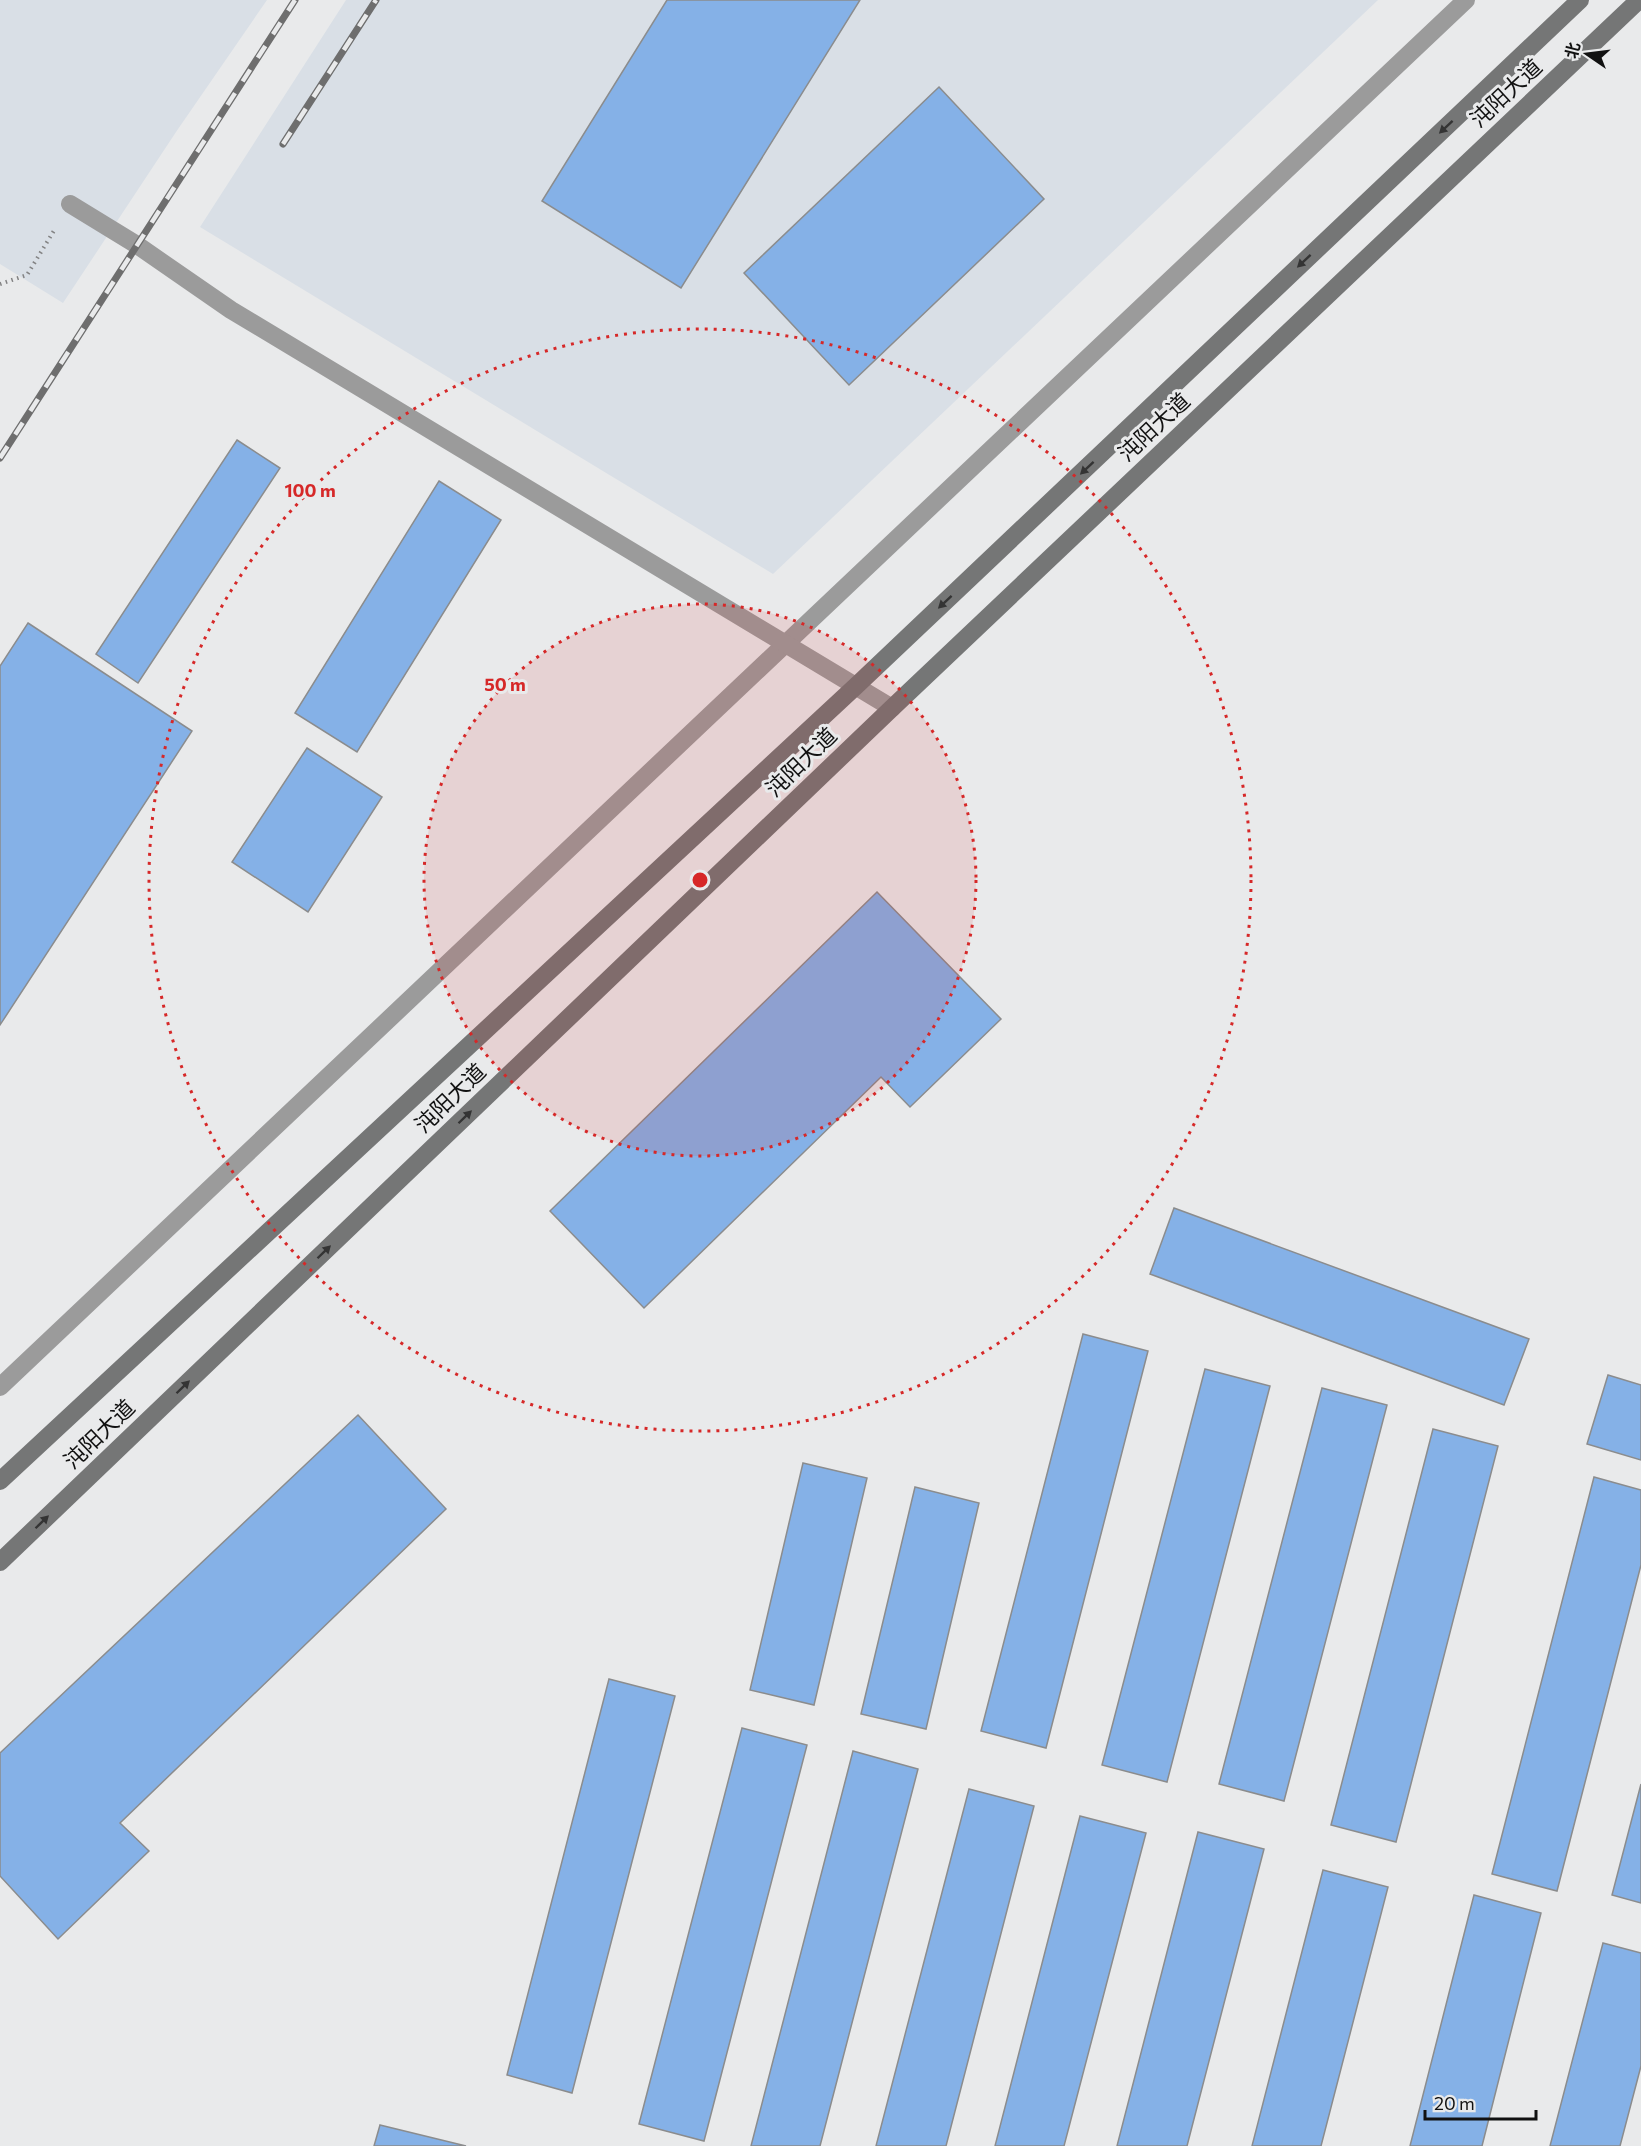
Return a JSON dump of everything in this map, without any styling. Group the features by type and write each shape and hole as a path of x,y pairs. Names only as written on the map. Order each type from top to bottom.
{"main road":[{"name":"沌阳大道","path":"0,1481 856,686 1580,0"},
{"name":"沌阳大道","path":"0,1562 892,708 1639,0"}],"street":[{"path":"0,1387 1466,0"},
{"path":"70,204 137,245 231,310 892,708"}],"path":[{"path":"0,284 27,275 70,204"}],"shaded area":[{"path":"0,0 267,0 63,303 0,264"},
{"path":"346,0 1378,0 773,574 200,227"}],"building":[{"path":"667,0 860,0 681,288 542,201"},
{"path":"939,87 1044,199 849,385 744,273"},
{"path":"237,440 280,468 138,683 96,654"},
{"path":"439,481 501,520 357,752 295,713"},
{"path":"28,623 192,731 0,1025 0,666"},
{"path":"307,748 382,797 308,912 232,862"},
{"path":"877,892 1001,1019 910,1107 881,1077 644,1308 550,1211"},
{"path":"1174,1208 1529,1339 1504,1405 1150,1274"},
{"path":"1083,1334 1148,1351 1046,1748 981,1731"},
{"path":"1205,1369 1270,1386 1167,1782 1102,1765"},
{"path":"1608,1375 1641,1385 1641,1460 1587,1444"},
{"path":"1322,1388 1387,1405 1284,1801 1219,1784"},
{"path":"358,1415 446,1509 120,1823 149,1851 58,1939 0,1876 0,1753"},
{"path":"1433,1429 1498,1446 1396,1842 1331,1825"},
{"path":"803,1463 867,1478 814,1705 750,1690"},
{"path":"1594,1477 1641,1490 1641,1565 1557,1891 1492,1874"},
{"path":"915,1487 979,1503 926,1729 861,1714"},
{"path":"609,1679 675,1696 572,2093 507,2075"},
{"path":"742,1728 807,1745 704,2141 639,2124"},
{"path":"853,1751 918,1769 820,2146 751,2146"},
{"path":"1641,1784 1641,1903 1612,1895"},
{"path":"969,1789 1034,1806 946,2146 876,2146"},
{"path":"1080,1816 1146,1833 1064,2146 995,2146"},
{"path":"1198,1832 1264,1849 1187,2146 1117,2146"},
{"path":"1323,1870 1388,1887 1321,2146 1252,2146"},
{"path":"1474,1895 1541,1913 1482,2146 1410,2146"},
{"path":"1603,1943 1641,1953 1641,2066 1620,2146 1550,2146"},
{"path":"380,2125 466,2146 374,2146"}],"railway":[{"path":"0,458 295,0"},
{"path":"283,144 376,0"}]}
